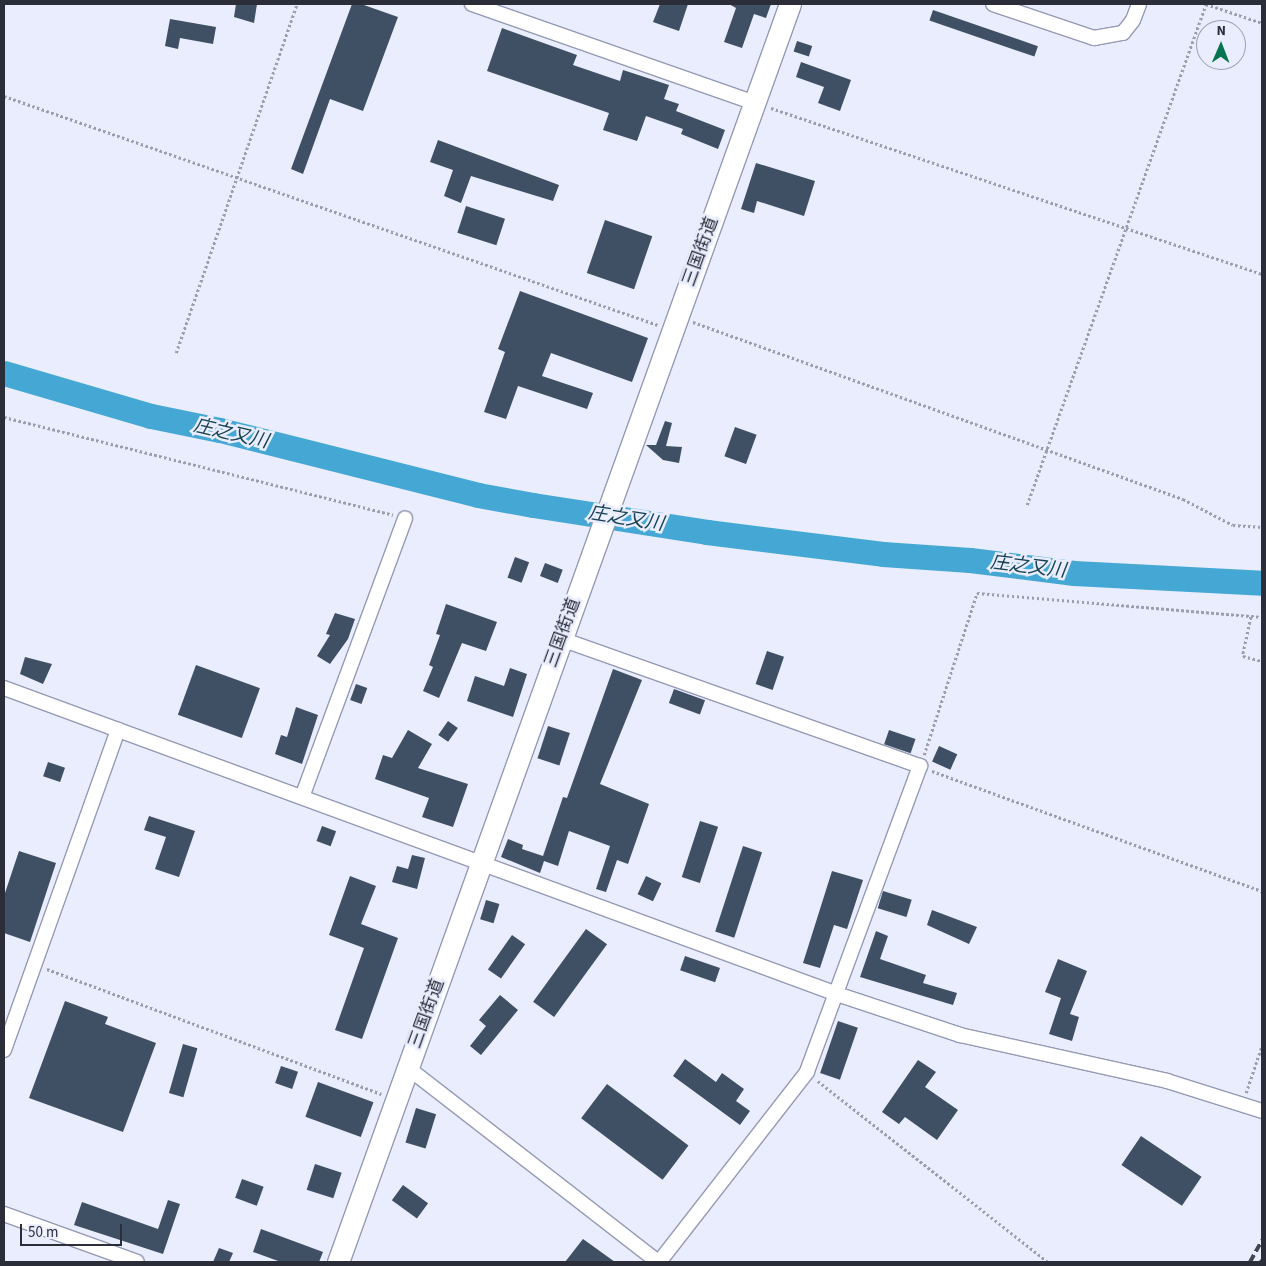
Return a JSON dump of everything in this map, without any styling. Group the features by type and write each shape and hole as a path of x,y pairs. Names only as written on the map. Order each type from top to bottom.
{"highway":[{"name":"三国街道","path":"338,1262 790,4"}],"street":[{"path":"472,4 755,103"},
{"path":"992,4 1032,10 1094,38 1123,33 1139,4"},
{"path":"302,797 405,518"},
{"path":"408,1068 658,1262 807,1072 920,766 561,640"},
{"path":"4,688 837,994 960,1035 1167,1081 1262,1111"},
{"path":"4,1050 33,964 118,730"},
{"path":"4,1214 137,1262"}],"path":[{"path":"176,353 235,177 297,4"},
{"path":"1027,505 1206,4 1262,23"},
{"path":"4,96 235,177 676,323 1047,450 1183,499 1233,524 1262,527"},
{"path":"755,103 1126,226 1262,274"},
{"path":"4,418 405,518"},
{"path":"1262,617 977,593 920,766 1262,891"},
{"path":"1251,617 1243,656 1262,662"},
{"path":"33,964 397,1099"},
{"path":"1242,1104 1262,1045"},
{"path":"807,1072 1048,1262"}],"building":[{"path":"236,4 257,4 254,23 234,17"},
{"path":"352,4 361,4 398,17 363,111 330,99 303,174 291,169"},
{"path":"660,4 688,4 679,31 653,22"},
{"path":"729,4 771,4 766,18 754,14 742,48 724,42 736,8"},
{"path":"933,10 1038,46 1034,57 929,20"},
{"path":"170,19 216,27 213,44 180,38 178,49 165,46"},
{"path":"502,28 577,55 573,65 620,81 623,70 669,85 664,99 679,104 676,111 725,130 718,149 681,134 683,129 646,116 637,141 603,130 609,113 487,71"},
{"path":"797,41 812,46 809,56 794,51"},
{"path":"801,62 851,80 840,111 818,103 824,87 796,77"},
{"path":"438,140 559,185 553,201 471,176 461,203 444,196 453,170 430,162"},
{"path":"756,163 815,181 804,216 757,201 754,213 741,209"},
{"path":"466,206 505,219 496,245 457,233"},
{"path":"605,220 652,236 634,289 587,273"},
{"path":"520,291 648,338 632,382 551,353 542,376 593,393 587,409 518,386 506,419 484,412 505,352 498,349"},
{"path":"665,421 672,423 666,446 682,447 679,463 663,460 646,445 656,445"},
{"path":"735,427 757,435 746,464 724,456"},
{"path":"515,557 529,562 522,583 507,578"},
{"path":"545,563 563,570 558,583 540,576"},
{"path":"446,604 497,622 486,651 462,643 439,698 423,691 433,667 429,665 440,635 436,634"},
{"path":"335,613 355,619 348,639 330,664 317,656 330,635 326,634"},
{"path":"767,651 784,657 773,690 756,684"},
{"path":"25,657 52,664 43,684 20,674"},
{"path":"196,665 260,688 242,738 178,715"},
{"path":"510,668 527,674 513,717 467,701 475,676 504,686"},
{"path":"613,669 642,680 600,784 649,804 628,864 617,860 606,892 596,889 610,846 569,831 558,866 544,861 540,873 501,857 508,839 523,845 522,849 543,856 563,797 567,798"},
{"path":"356,684 367,688 361,704 350,700"},
{"path":"674,689 705,700 700,714 669,703"},
{"path":"296,707 318,715 302,764 275,754 281,735 287,737"},
{"path":"448,721 458,728 448,742 438,735"},
{"path":"548,726 570,733 559,765 537,758"},
{"path":"408,730 432,744 418,768 468,784 453,827 422,817 429,798 375,779 383,755 392,758"},
{"path":"889,730 915,739 911,753 884,744"},
{"path":"939,746 957,754 950,770 932,762"},
{"path":"48,762 65,768 60,782 43,776"},
{"path":"149,816 195,831 179,877 155,869 166,837 144,830"},
{"path":"700,821 718,827 700,883 682,877"},
{"path":"322,826 336,831 331,846 317,841"},
{"path":"743,846 762,852 734,938 715,932"},
{"path":"19,851 56,863 30,942 4,933 4,896"},
{"path":"412,855 425,858 417,889 392,882 397,866 408,869"},
{"path":"832,871 863,880 847,929 834,925 820,968 803,963"},
{"path":"350,876 376,886 361,924 398,938 362,1039 335,1030 364,948 329,935"},
{"path":"646,876 661,883 653,901 638,894"},
{"path":"883,891 912,900 906,917 878,908"},
{"path":"486,900 499,904 494,923 480,919"},
{"path":"932,910 977,927 969,944 927,925"},
{"path":"586,929 607,944 554,1017 533,1002"},
{"path":"876,931 888,936 880,959 926,975 923,983 957,993 953,1005 860,977"},
{"path":"512,935 525,944 501,979 488,969"},
{"path":"685,956 720,968 715,982 680,970"},
{"path":"1058,959 1087,971 1070,1014 1079,1017 1072,1041 1049,1034 1061,998 1045,992"},
{"path":"500,995 518,1010 481,1055 470,1046 486,1026 479,1020"},
{"path":"65,1001 108,1017 105,1024 156,1043 123,1132 29,1098"},
{"path":"838,1021 858,1028 840,1080 820,1073"},
{"path":"183,1044 197,1048 183,1097 169,1093"},
{"path":"685,1059 716,1082 722,1073 744,1089 736,1101 750,1111 740,1125 673,1076"},
{"path":"918,1060 936,1072 925,1087 958,1110 937,1140 905,1117 899,1124 882,1112"},
{"path":"281,1066 298,1072 292,1089 275,1083"},
{"path":"318,1082 373,1102 361,1137 305,1117"},
{"path":"607,1084 688,1145 663,1180 581,1118"},
{"path":"416,1108 436,1114 426,1149 405,1142"},
{"path":"1141,1136 1202,1177 1182,1206 1121,1165"},
{"path":"315,1164 342,1173 333,1198 307,1190"},
{"path":"242,1179 264,1187 257,1206 235,1198"},
{"path":"403,1185 428,1203 417,1219 392,1200"},
{"path":"168,1200 180,1204 163,1254 74,1225 82,1202 158,1229"},
{"path":"261,1229 323,1252 319,1262 281,1262 253,1252"},
{"path":"583,1239 615,1262 565,1262"},
{"path":"219,1248 233,1253 229,1262 213,1262"}],"waterway":[{"name":"庄之又川","path":"4,373 151,416 220,430 478,495 533,505 707,532 883,554 970,560 1074,573 1262,583"}],"railway":[{"path":"1250,1262 1262,1240"}]}
